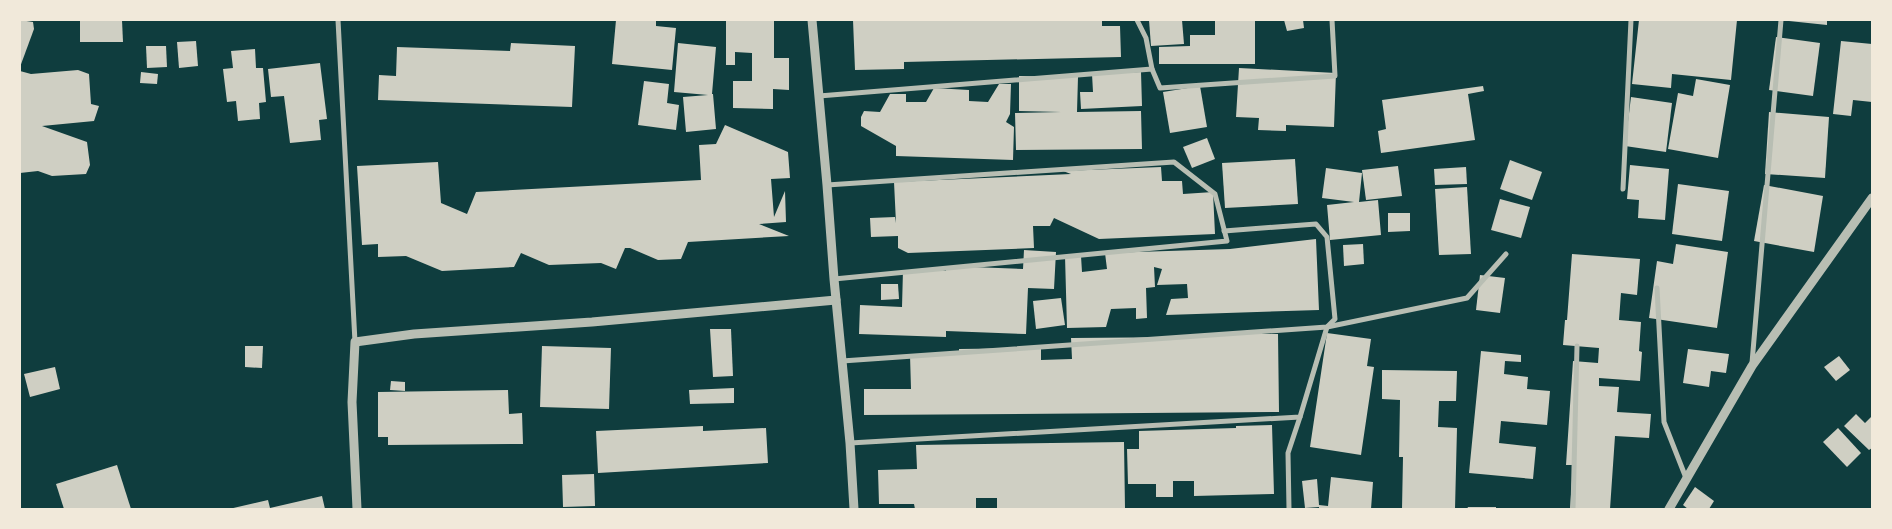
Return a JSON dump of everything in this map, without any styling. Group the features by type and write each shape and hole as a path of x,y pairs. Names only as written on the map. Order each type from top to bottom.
{"street":[{"path":"338,20 355,342 352,402 356,509"},
{"path":"812,20 850,443 854,509"},
{"path":"1137,20 1146,38 1152,69 1160,88 1335,76 1332,20"},
{"path":"1623,189 1631,20"},
{"path":"1752,366 1781,20"},
{"path":"819,96 1152,69"},
{"path":"827,185 1174,162 1215,194 1227,241 834,279"},
{"path":"1669,509 1752,366 1872,198"},
{"path":"1224,231 1316,224 1327,237 1335,319 1327,328 1288,453 1290,509"},
{"path":"842,361 1327,328 1467,298 1506,254"},
{"path":"1657,288 1664,422 1686,479"},
{"path":"355,342 414,334 602,321 836,300"},
{"path":"1573,509 1577,346"},
{"path":"850,443 1300,417"}],"building":[{"path":"20,20 33,22 34,29 20,67"},
{"path":"80,20 122,20 123,42 80,42"},
{"path":"616,20 656,20 656,26 676,28 672,70 612,64"},
{"path":"726,20 774,20 774,58 789,58 789,90 773,89 773,109 733,108 733,81 752,81 752,53 735,52 735,65 726,65"},
{"path":"853,20 1102,20 1102,26 1120,26 1121,57 904,62 904,69 855,70"},
{"path":"1149,20 1182,20 1184,44 1151,46"},
{"path":"1215,20 1255,20 1255,64 1159,64 1159,47 1190,46 1190,35 1215,35"},
{"path":"1284,20 1303,20 1304,28 1287,31"},
{"path":"1639,20 1737,20 1731,80 1672,74 1671,88 1632,84"},
{"path":"1827,20 1827,25 1789,21"},
{"path":"1776,37 1820,43 1813,96 1769,90"},
{"path":"196,41 198,66 179,68 177,42"},
{"path":"1841,41 1872,44 1872,102 1853,100 1851,116 1833,114"},
{"path":"511,43 575,46 572,107 378,100 379,75 396,76 397,47 510,51"},
{"path":"678,43 716,47 712,94 716,129 686,132 683,97 708,95 674,92"},
{"path":"146,46 166,46 167,67 147,68"},
{"path":"255,49 256,68 263,68 266,102 259,103 260,119 238,121 236,101 227,102 223,69 233,68 231,51"},
{"path":"320,63 327,119 319,120 321,140 290,143 284,96 271,97 268,69"},
{"path":"1239,68 1336,73 1334,127 1286,125 1286,131 1258,130 1259,118 1236,117"},
{"path":"78,70 89,74 91,104 99,106 94,121 42,126 87,142 90,165 86,174 52,176 38,171 20,173 20,71 31,74"},
{"path":"141,72 158,74 157,84 140,83"},
{"path":"1141,72 1142,106 1081,109 1080,92 1093,92 1092,74"},
{"path":"1019,76 1078,77 1077,112 1141,111 1142,149 1016,150 1015,113 1061,112 1019,111"},
{"path":"1696,79 1730,85 1718,158 1668,149 1678,93 1693,96"},
{"path":"644,81 669,84 667,103 679,105 676,130 638,125"},
{"path":"999,84 1011,84 1010,114 1006,122 1014,127 1013,160 896,156 896,146 861,126 861,117 864,111 880,112 890,94 906,94 906,102 926,102 934,88 969,90 969,101 988,102"},
{"path":"1200,86 1207,127 1170,133 1163,92"},
{"path":"1483,86 1484,91 1468,94 1475,140 1381,153 1378,131 1386,129 1382,100"},
{"path":"1631,97 1672,103 1666,152 1625,146"},
{"path":"1769,112 1829,117 1825,178 1765,174"},
{"path":"725,125 788,152 790,178 771,179 774,217 785,191 786,222 759,224 789,236 688,242 681,259 658,260 630,248 625,248 616,269 601,263 549,265 521,253 514,267 442,271 406,256 378,257 378,244 362,245 357,166 438,162 441,203 467,214 476,192 701,180 699,145 716,144"},
{"path":"1207,138 1215,159 1192,168 1183,147"},
{"path":"1295,159 1298,204 1225,208 1222,163"},
{"path":"1510,160 1542,172 1532,200 1500,189"},
{"path":"1630,165 1669,169 1665,220 1638,218 1639,200 1627,199"},
{"path":"1398,166 1402,196 1366,200 1362,170"},
{"path":"1161,167 1162,181 1182,181 1183,194 1213,192 1215,234 1099,239 1054,218 1050,226 1033,226 1034,248 908,253 898,248 898,236 871,237 870,218 895,217 896,223 894,182 1071,174 1063,171"},
{"path":"1466,167 1467,184 1435,185 1434,169"},
{"path":"1326,168 1362,173 1359,202 1378,200 1381,235 1330,240 1327,205 1354,202 1322,198"},
{"path":"1678,184 1729,191 1722,241 1672,234"},
{"path":"1764,185 1823,196 1814,252 1754,241"},
{"path":"1467,187 1471,254 1439,255 1435,189"},
{"path":"1500,199 1530,207 1521,238 1491,230"},
{"path":"1388,213 1410,213 1410,231 1388,232"},
{"path":"1316,239 1319,310 1166,315 1171,299 1188,298 1187,284 1157,285 1162,269 1154,267 1155,287 1146,288 1147,318 1136,319 1136,308 1111,309 1106,327 1067,328 1065,256 1081,256 1082,272 1107,269 1105,253 1230,249"},
{"path":"1363,244 1364,264 1344,266 1343,245"},
{"path":"1676,244 1728,252 1717,328 1649,318 1657,261 1673,264"},
{"path":"1024,250 1056,252 1054,289 1028,288 1026,334 946,331 946,337 859,334 860,305 902,307 903,270 946,271 946,266 1023,269"},
{"path":"1572,254 1640,259 1637,295 1621,293 1619,320 1641,322 1639,351 1642,352 1640,381 1599,378 1599,386 1619,387 1617,412 1651,414 1649,438 1615,436 1610,509 1570,509 1573,465 1566,465 1573,361 1598,363 1599,348 1563,345 1565,320 1567,320"},
{"path":"1480,275 1505,278 1500,313 1476,310"},
{"path":"881,284 898,284 899,299 881,300"},
{"path":"1061,298 1065,325 1036,329 1033,301"},
{"path":"710,329 731,329 733,376 713,377"},
{"path":"1327,333 1371,339 1367,366 1374,367 1361,455 1310,447"},
{"path":"1193,334 1278,334 1279,412 864,415 864,389 911,389 910,355 959,355 959,349 1041,348 1041,360 1072,359 1071,338 1194,337"},
{"path":"245,346 263,346 262,368 245,367"},
{"path":"542,346 611,348 609,409 540,407"},
{"path":"1688,349 1729,354 1726,373 1711,371 1709,387 1683,383"},
{"path":"1481,351 1521,355 1521,362 1505,361 1504,374 1528,377 1527,389 1550,391 1547,425 1501,421 1499,443 1536,447 1533,479 1469,473"},
{"path":"1839,356 1850,370 1836,381 1824,367"},
{"path":"55,367 60,389 30,397 24,374"},
{"path":"1382,370 1457,371 1456,401 1439,401 1438,427 1457,428 1455,509 1402,509 1403,457 1399,457 1400,400 1382,399"},
{"path":"391,381 405,382 405,391 390,390"},
{"path":"734,388 734,403 690,404 689,390"},
{"path":"508,390 509,414 522,413 523,444 388,445 388,437 378,437 378,392"},
{"path":"1856,414 1865,423 1872,416 1872,448 1869,450 1844,426"},
{"path":"1272,425 1274,494 1194,496 1194,481 1173,481 1173,497 1156,497 1156,484 1128,484 1127,449 1139,449 1139,431"},
{"path":"703,426 703,431 766,428 768,463 598,473 596,431"},
{"path":"1838,428 1861,453 1847,467 1823,442"},
{"path":"1124,442 1125,509 997,509 997,498 976,498 976,509 915,509 914,504 879,504 878,470 917,469 916,445"},
{"path":"117,465 131,509 64,509 56,484"},
{"path":"594,474 595,506 563,507 562,475"},
{"path":"1331,477 1373,482 1371,509 1305,508 1302,481 1317,479 1319,505 1328,506"},
{"path":"1695,487 1714,501 1709,509 1688,509 1683,505"},
{"path":"322,496 325,509 229,509 268,500 270,508"},
{"path":"1468,507 1496,507 1496,509 1467,509"}]}
